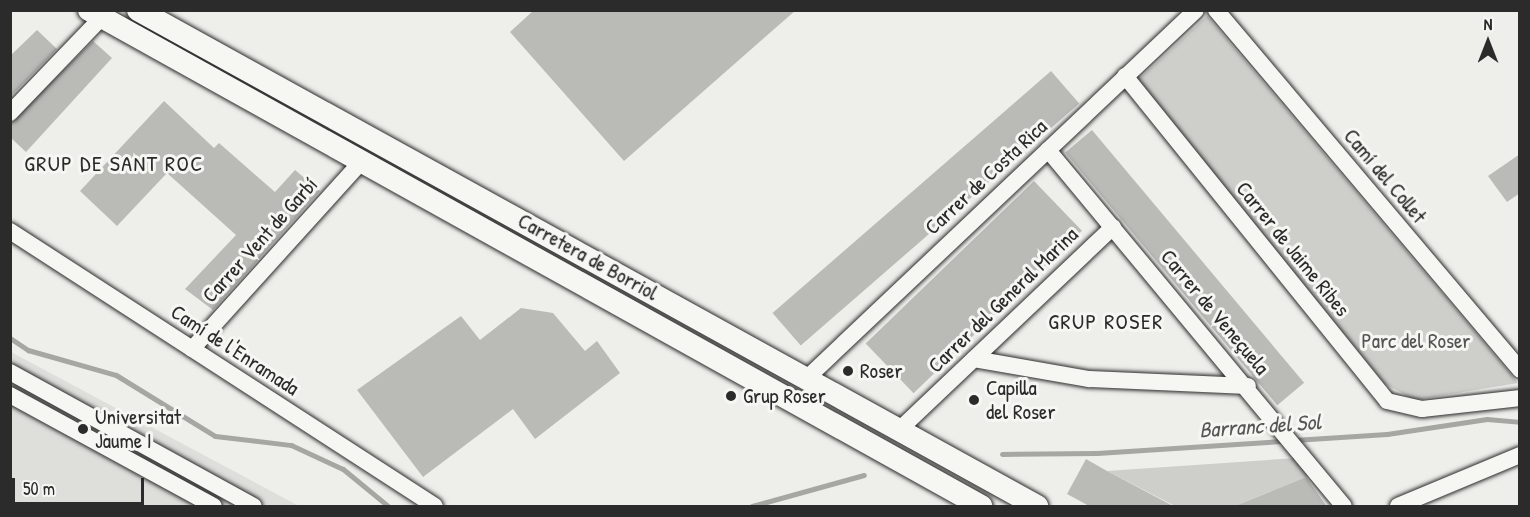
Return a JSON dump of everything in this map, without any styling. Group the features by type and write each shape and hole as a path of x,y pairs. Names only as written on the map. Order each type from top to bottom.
{"main road":[{"name":"Carretera de Borriol","path":"138,10 1037,507"},
{"name":"Carretera de Borriol","path":"95,14 981,507"}],"street":[{"name":"Carrer de Costa Rica","path":"807,378 1196,10"},
{"name":"Camí del Collet","path":"1216,10 1520,370"},
{"path":"10,113 95,14"},
{"name":"Carrer de Jaime Ribes","path":"1125,76 1387,401 1422,409 1520,398"},
{"name":"Carrer de Veneçuela","path":"1048,150 1248,386 1344,507"},
{"name":"Carrer Vent de Garbí","path":"192,349 362,161"},
{"name":"Carrer del General Marina","path":"899,430 1113,227"},
{"name":"Camí de l'Enramada","path":"10,231 435,507"},
{"path":"974,358 1089,379 1203,382 1248,386"},
{"path":"1203,382 1230,367"},
{"path":"10,372 254,507"},
{"path":"10,395 214,507"},
{"path":"1398,507 1520,455"}],"shaded area":[{"name":"Universitat Jaume I","path":"11,352 299,506 11,506"}],"green space":[{"name":"Parc del Roser","path":"1207,16 1518,383 1415,400 1385,384 1138,80"},
{"path":"1296,458 1313,474 1235,506 1175,506 1107,471"}],"building":[{"path":"534,10 796,10 624,161 510,32"},
{"path":"37,30 57,49 10,97 10,56"},
{"path":"93,41 112,58 26,152 10,137 10,123"},
{"path":"1051,71 1079,103 801,346 773,313"},
{"path":"164,101 214,148 219,143 275,192 295,170 320,191 213,310 185,289 236,235 167,173 117,226 80,191"},
{"path":"1092,130 1304,383 1277,405 1065,152"},
{"path":"1520,154 1520,193 1507,202 1488,176"},
{"path":"1034,181 1082,231 914,393 866,344"},
{"path":"521,308 553,313 585,351 597,341 620,373 535,439 513,409 423,477 357,390 461,316 480,340"},
{"path":"1086,459 1175,507 1091,507 1067,494"},
{"path":"1306,477 1327,507 1235,506"}],"waterway":[{"name":"Barranc del Sol","path":"10,338 28,350 116,375 215,436 291,445 343,469 388,506"},
{"name":"Barranc del Sol","path":"1294,440 1387,434 1487,419 1520,422"},
{"name":"Barranc del Sol","path":"1002,454 1097,453 1285,441"},
{"name":"Barranc del Sol","path":"752,506 864,475"}],"place":[{"name":"Roser","path":"848,371"},
{"name":"Grup Roser","path":"731,396"},
{"name":"Capilla del Roser","path":"974,400"},
{"name":"Universitat Jaume I","path":"83,429"}],"district":[{"name":"GRUP DE SANT ROC","path":"114,164"},
{"name":"GRUP ROSER","path":"1106,322"}]}
